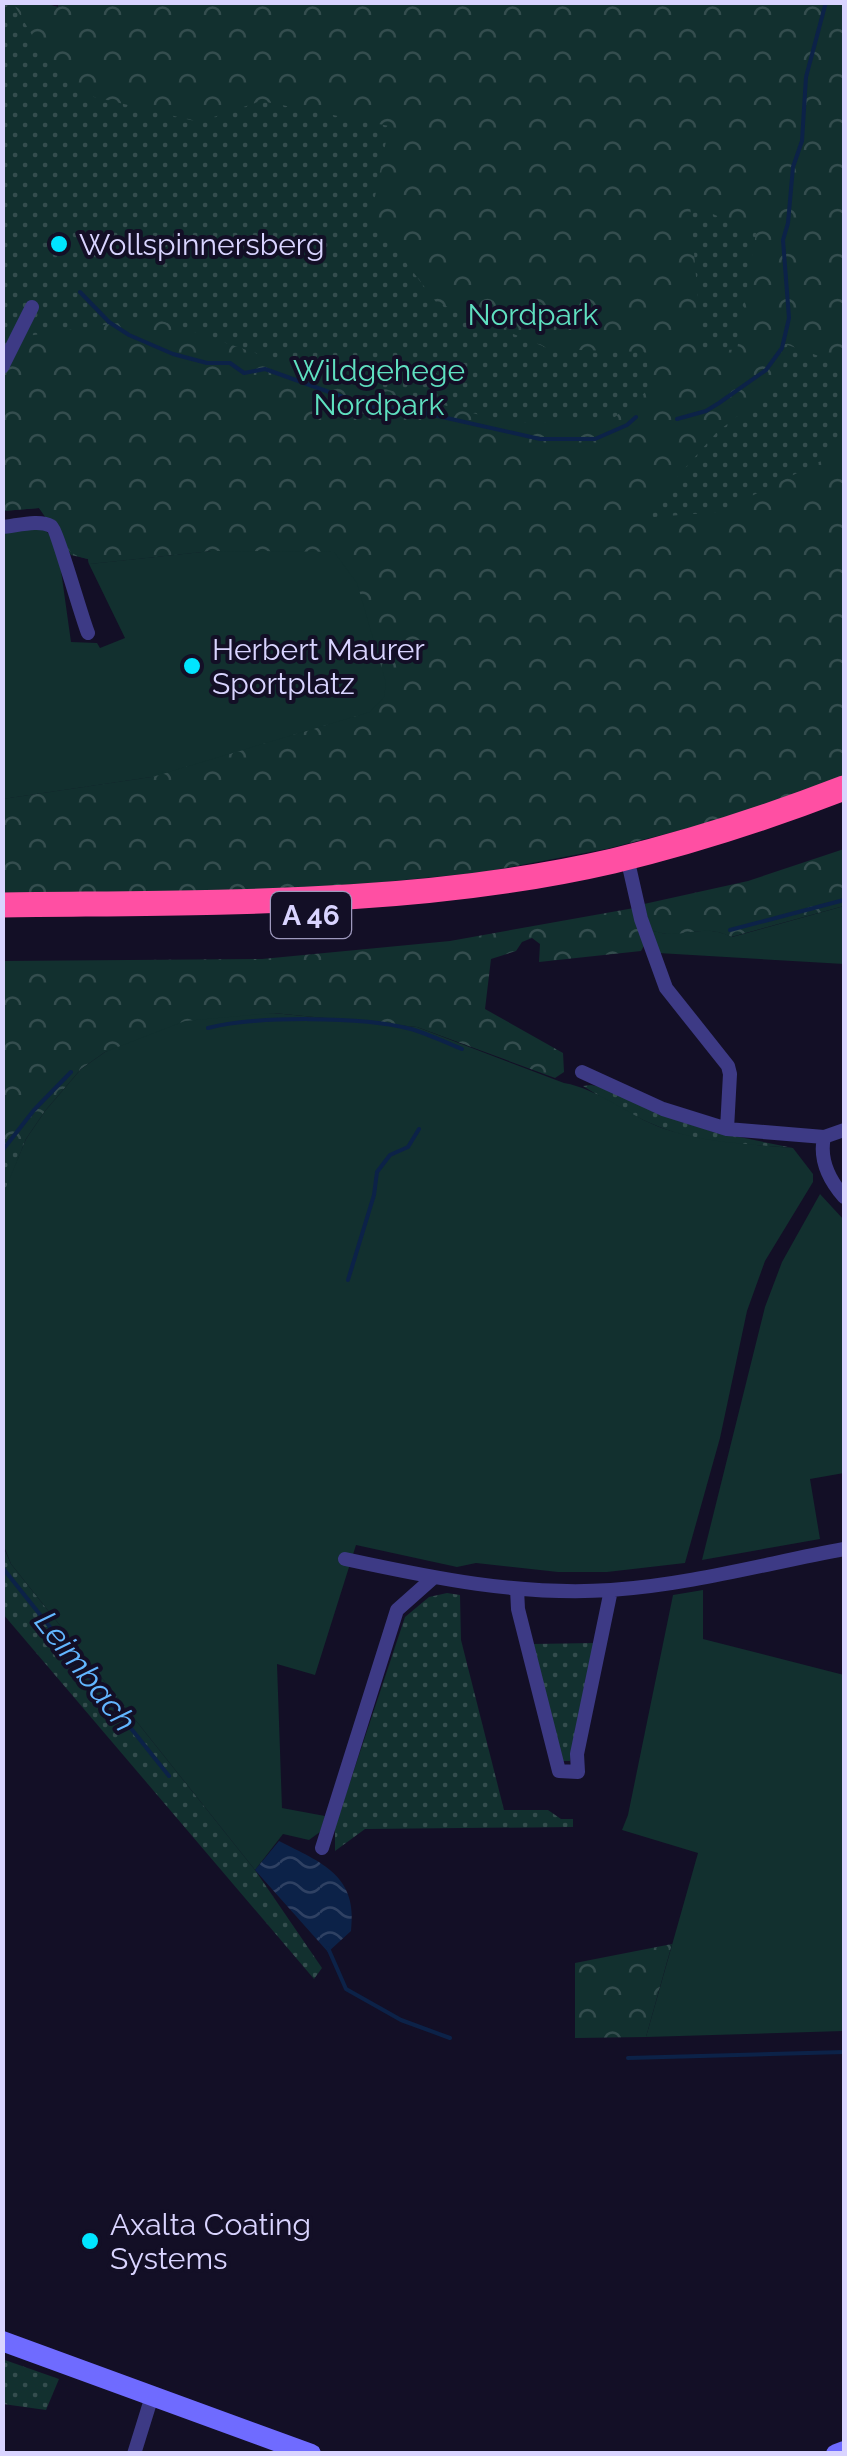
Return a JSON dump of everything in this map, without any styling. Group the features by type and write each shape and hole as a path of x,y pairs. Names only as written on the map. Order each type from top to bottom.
{"highway":[{"name":"A 46","path":"2,922 284,916 412,908 543,889 844,788"},
{"name":"A 46","path":"2,905 381,895 557,872 747,840 844,805"}],"main road":[{"path":"2,2342 311,2454"},
{"path":"836,2454 844,2451"}],"street":[{"path":"2,368 32,307"},
{"path":"2,528 40,524 50,525 57,532 88,633"},
{"path":"626,861 641,919 666,988 728,1066 727,1129"},
{"path":"582,1072 663,1109 727,1129 824,1137 844,1130"},
{"path":"824,1137 827,1172 844,1197"},
{"path":"345,1559 433,1578 517,1589 611,1590 844,1549"},
{"path":"322,1848 397,1610 433,1578"},
{"path":"517,1589 518,1609 559,1770 578,1772 577,1754 611,1590"},
{"path":"134,2454 152,2396"}],"green space":[{"name":"Nordpark","path":"59,2 844,3 844,777 606,849 3,799 152,777 211,551 89,564 88,559 71,555 39,508 3,511 3,3 58,7"},
{"name":"Nordpark","path":"59,2 844,3 844,365 785,344 782,382 717,432 641,518 720,512 825,459 844,443 844,777 733,817 606,849 484,872 284,892 3,895 3,799 152,777 370,712 334,552 211,551 89,564 88,559 68,549 39,508 3,511 3,366 20,337 153,318 261,355 509,423 610,421 653,386 644,352 550,349 436,302 371,217 389,126 261,101 199,122 82,94 45,57 13,3 58,7","holes":["690,204 756,233 737,350 702,349"]},
{"name":"Herbert Maurer Sportplatz","path":"43,528 57,542 71,642 97,643 100,648 125,638 89,564 211,551 334,552 357,583 386,683 384,697 370,712 152,777 3,799 3,533"},
{"path":"844,849 844,906 731,937 710,931 672,934 651,930 644,904 748,881"},
{"path":"844,906 844,964 658,953 651,930 672,934 710,931 732,937"},
{"path":"634,908 645,944 641,951 539,962 540,944 532,938 522,942 516,951 491,959 485,1009 563,1053 564,1072 555,1078 417,1027 273,1013 105,1052 81,1069 26,1139 3,1139 3,961 262,959 450,941"},
{"path":"273,1013 417,1027 577,1086 662,1128 710,1140 793,1148 813,1174 813,1182 765,1261 747,1311 720,1438 685,1563 607,1572 558,1572 476,1563 457,1567 356,1545 315,1675 277,1664 282,1808 325,1816 320,1832 309,1840 283,1834 255,1870 11,1564 3,1544 2,1197 26,1139 45,1111 81,1069 105,1052 185,1021"},
{"path":"583,1086 610,1089 710,1131 793,1148 715,1142 676,1133 634,1116"},
{"path":"2,1139 26,1139 3,1197"},
{"path":"820,1194 844,1220 844,1473 810,1479 820,1539 702,1560 765,1307 782,1262"},
{"path":"2,1544 11,1564 255,1870 322,1968 314,1979 3,1614"},
{"path":"703,1590 703,1639 844,1675 844,2031 646,2037 698,1853 622,1830 673,1595"},
{"path":"460,1595 461,1640 504,1810 548,1810 561,1819 573,1819 573,1827 365,1829 335,1851 335,1827 405,1617 429,1597"},
{"path":"594,1643 570,1761 560,1761 532,1644"},
{"path":"672,1944 646,2037 575,2038 575,1963"},
{"path":"2,2359 59,2379 46,2410 3,2404"}],"water":[{"path":"279,1841 323,1864 349,1896 351,1931 328,1952 255,1870"}],"waterway":[{"path":"677,419 719,403 766,370 782,348 789,318 783,240 793,167 802,141 806,77 826,2"},
{"path":"80,292 109,322 173,354 207,363 230,363 244,373 265,369 371,407 411,410 540,439 595,439 636,417"},
{"name":"Leimbach","path":"730,930 844,900"},
{"name":"Leimbach","path":"208,1028 280,1020 366,1022 411,1029 462,1049"},
{"name":"Leimbach","path":"2,1151 71,1072"},
{"path":"348,1280 374,1195 377,1172 390,1155 408,1147 419,1129"},
{"name":"Leimbach","path":"2,1567 169,1776"},
{"name":"Leimbach","path":"328,1948 346,1989 401,2020 450,2038"},
{"name":"Leimbach","path":"628,2058 844,2052"}],"place":[{"name":"Wollspinnersberg","path":"59,244"},
{"name":"Herbert Maurer Sportplatz","path":"192,666"},
{"name":"Axalta Coating Systems","path":"90,2241"}],"park label":[{"name":"Wildgehege Nordpark","path":"379,387"}]}
